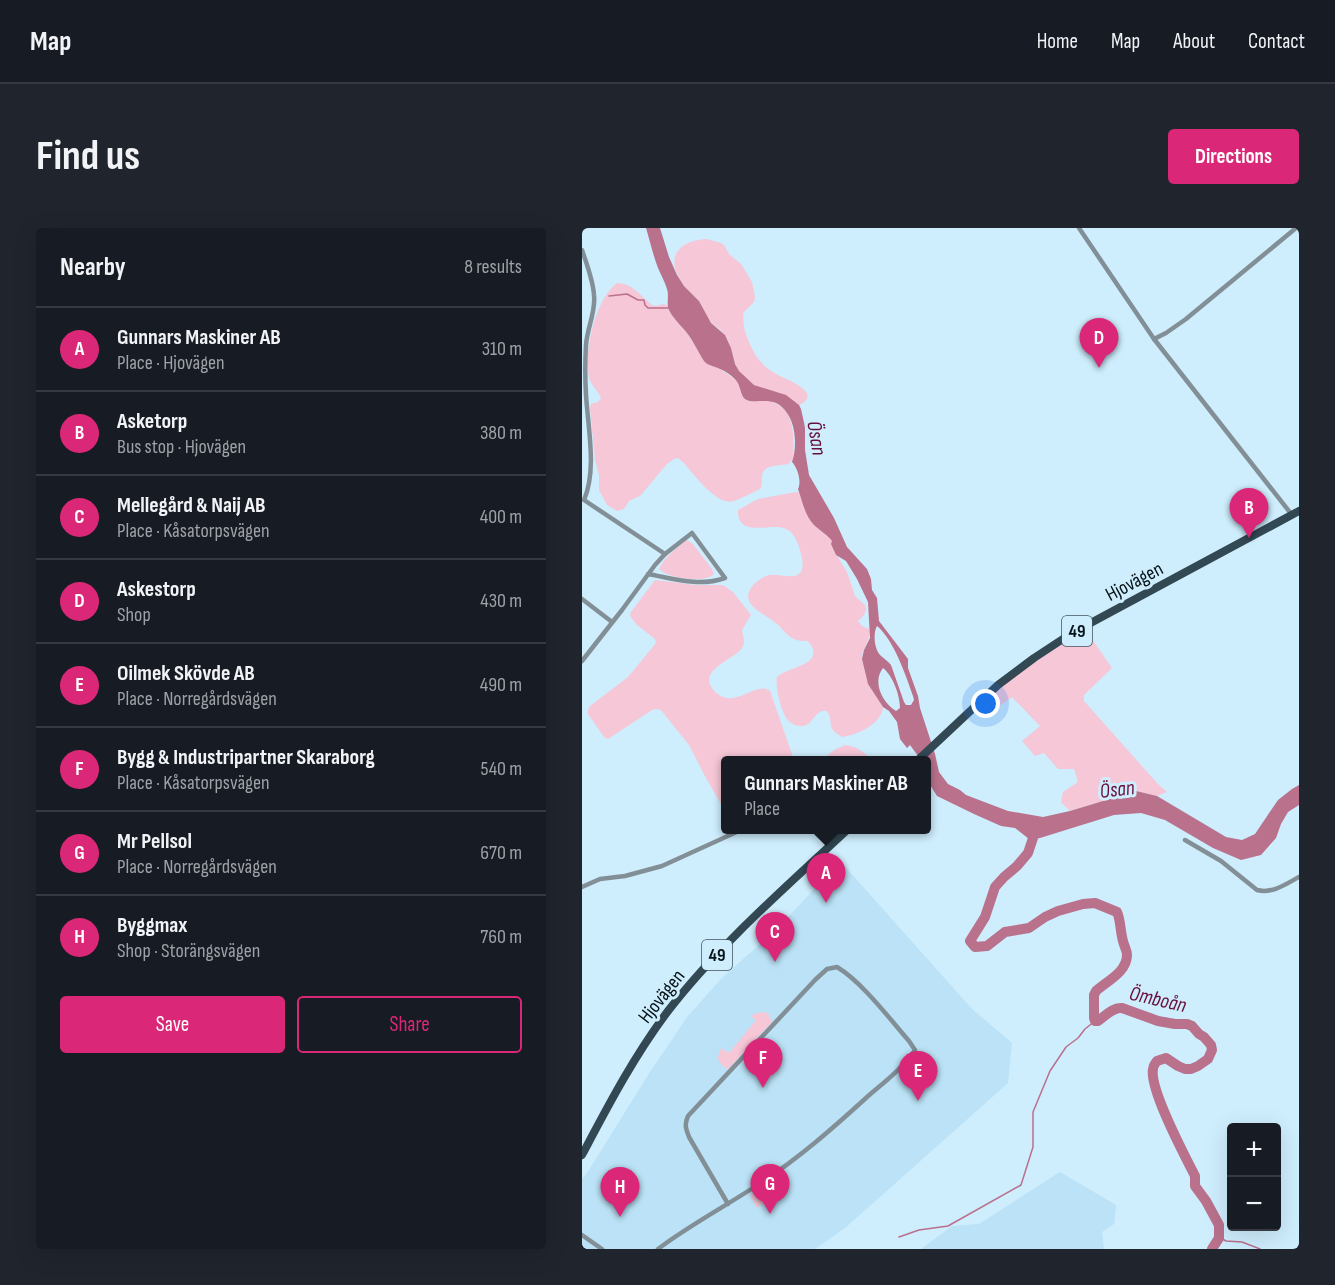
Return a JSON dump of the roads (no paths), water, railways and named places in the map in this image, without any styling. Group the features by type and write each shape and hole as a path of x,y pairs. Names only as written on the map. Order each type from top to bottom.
{"main road":[{"name":"Hjovägen","path":"922,756 998,685 1072,633 1295,513"},
{"name":"Hjovägen","path":"582,1155 621,1082 668,1011 729,943 843,834"}],"street":[{"path":"1079,228 1154,339 1295,513"},
{"path":"1154,339 1186,318 1296,228"},
{"path":"582,250 593,286 595,304 587,338 585,376 591,476 584,500 665,554"},
{"path":"582,334 589,326"},
{"path":"582,661 648,574 665,554 692,533 725,578 714,582 697,583 648,574"},
{"path":"582,599 612,622"},
{"path":"582,887 600,879 625,876 662,866 732,834"},
{"path":"1185,840 1221,861 1257,890 1269,891 1299,877"},
{"path":"658,1249 676,1236 728,1204 773,1174 832,1128 908,1061 915,1050 857,983 837,967 827,969 816,980 686,1121 685,1126 689,1137 728,1204"},
{"path":"582,1235 602,1249"}],"waterway":[{"path":"609,296 627,294 638,300 644,300 648,308 670,308"},
{"name":"Ömboån","path":"1036,829 1028,853 995,887 985,917 970,941 975,947 987,946 1005,932 1029,928 1058,911 1083,904 1095,903 1117,912 1127,953 1126,961 1116,976 1096,991 1094,995 1095,1021 1112,1010 1122,1008 1158,1021 1192,1026 1211,1045 1212,1050 1208,1059 1191,1069 1178,1066 1166,1058 1157,1061 1153,1069 1153,1079 1162,1106 1195,1176 1195,1186 1219,1225 1219,1238 1212,1249"},
{"path":"899,1237 919,1230 948,1226 1021,1185 1033,1147 1033,1112 1050,1071 1066,1047 1095,1021"},
{"name":"Ömboån","path":"1219,1237 1226,1241 1242,1242 1260,1249"}],"place":[{"name":"Askestorp","path":"1099,368"},
{"name":"Asketorp","path":"1249,538"},
{"name":"Gunnars Maskiner AB","path":"826,903"},
{"name":"Mellegård & Naij AB","path":"775,962"},
{"name":"Bygg & Industripartner Skaraborg","path":"763,1088"},
{"name":"Oilmek Skövde AB","path":"918,1101"},
{"name":"Mr Pellsol","path":"770,1214"},
{"name":"Byggmax","path":"620,1217"}],"water label":[{"name":"Ösan","path":"817,438"},
{"name":"Ösan","path":"1117,789"}]}
